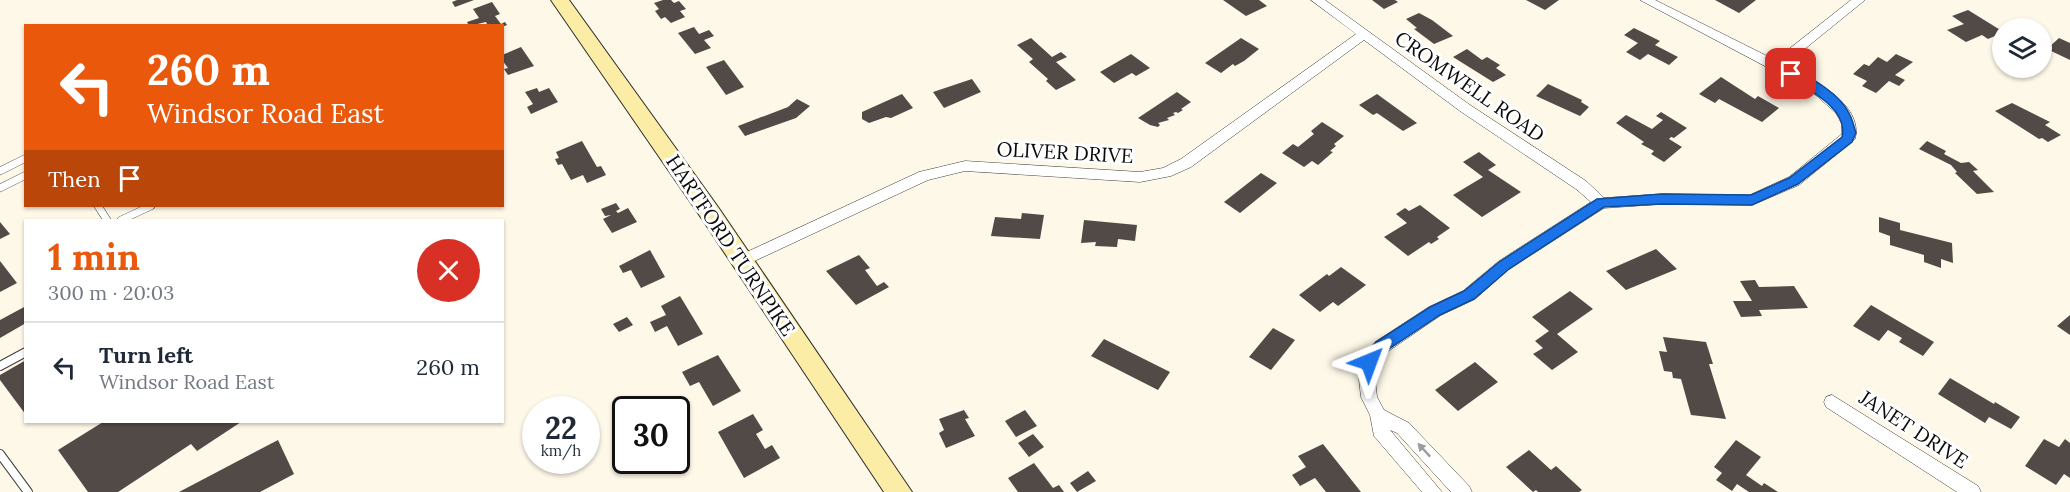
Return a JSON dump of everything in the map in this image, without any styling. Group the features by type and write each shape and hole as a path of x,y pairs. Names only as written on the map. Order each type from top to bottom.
{"main road":[{"name":"HARTFORD TURNPIKE","path":"560,0 899,492"}],"street":[{"name":"CROMWELL ROAD","path":"1317,0 1465,108 1581,185 1601,203"},
{"path":"1433,492 1383,436 1378,416 1369,397 1367,379 1369,362 1381,347 1435,311 1469,295 1504,265 1601,203 1662,199 1752,200 1794,181 1848,139 1850,133 1848,124 1834,102 1819,91 1776,66 1646,0"},
{"path":"1776,66 1858,0"},
{"name":"OLIVER DRIVE","path":"741,261 914,180 940,171 965,166 1140,177 1166,172 1186,163 1218,141 1363,35"},
{"name":"JANET DRIVE","path":"1832,402 1972,492"},
{"path":"1378,416 1404,428 1463,492"}],"lane":[{"path":"0,171 24,159"},
{"path":"0,188 24,176"},
{"path":"123,219 150,207"},
{"path":"0,366 24,353"},
{"path":"0,454 28,492"}],"building":[{"path":"474,0 455,7 452,2"},
{"path":"671,0 674,3 679,1 686,9 680,11 685,17 671,23 665,17 661,19 655,11 659,9 654,3"},
{"path":"1223,0 1259,0 1267,6 1246,16"},
{"path":"1372,0 1395,0 1398,2 1384,9"},
{"path":"1526,0 1559,0 1545,10"},
{"path":"1715,0 1756,0 1739,13"},
{"path":"492,2 500,14 495,16 501,24 487,24 486,22 468,24 467,22 479,18 473,9"},
{"path":"1968,10 1992,25 1992,37 1988,39 1982,35 1966,42 1947,30 1964,24 1952,16"},
{"path":"1419,13 1453,36 1434,44 1414,29 1417,28 1406,19"},
{"path":"694,27 699,34 709,30 714,36 704,40 711,48 695,54 678,33"},
{"path":"1634,28 1660,41 1655,45 1678,57 1669,65 1648,54 1640,60 1626,52 1638,43 1624,35"},
{"path":"1031,38 1052,57 1061,52 1067,57 1056,62 1076,80 1056,90 1046,81 1048,79 1029,62 1033,59 1017,45"},
{"path":"1241,38 1259,49 1244,61 1235,66 1233,64 1221,73 1205,63"},
{"path":"2059,38 2070,43 2070,60 2052,51 2052,44"},
{"path":"521,47 534,66 508,75 504,69 508,68 504,63 504,54"},
{"path":"1467,49 1482,60 1487,57 1500,65 1496,68 1506,75 1493,82 1453,57"},
{"path":"1131,54 1150,68 1136,76 1132,73 1114,83 1100,72"},
{"path":"1896,54 1913,62 1895,75 1905,80 1899,86 1889,81 1876,93 1862,86 1867,81 1853,74 1864,64 1869,66 1878,57 1887,62"},
{"path":"724,60 744,87 726,95 706,67"},
{"path":"1721,77 1755,99 1758,96 1779,108 1762,122 1719,99 1715,103 1699,94"},
{"path":"972,79 981,92 944,108 933,92"},
{"path":"1548,84 1582,100 1581,102 1589,107 1580,116 1536,96"},
{"path":"537,88 539,92 549,88 558,102 531,114 527,107 533,104 525,92"},
{"path":"1177,92 1191,102 1181,109 1183,110 1173,113 1175,115 1167,118 1169,120 1158,123 1160,125 1158,127 1138,118"},
{"path":"902,94 913,108 891,118 886,117 869,123 862,119 862,112"},
{"path":"1377,94 1417,123 1403,131 1377,113 1373,115 1359,105"},
{"path":"797,99 810,106 796,118 745,136 738,126 788,107"},
{"path":"2012,103 2050,122 2045,125 2061,135 2048,142 2042,138 2039,139 1995,111"},
{"path":"1661,112 1687,128 1669,139 1682,147 1664,162 1651,154 1654,151 1641,144 1644,142 1616,123 1626,115 1652,129 1663,120 1656,116"},
{"path":"1322,122 1344,136 1334,144 1336,146 1330,151 1333,152 1318,165 1312,161 1304,167 1282,153 1293,144 1298,147 1314,134 1311,131"},
{"path":"582,141 597,167 601,166 606,175 587,183 583,175 571,180 562,164 558,165 555,159 559,158 556,152"},
{"path":"1927,141 1946,151 1944,154 1961,163 1969,162 1978,170 1973,171 1994,192 1977,194 1955,173 1957,172 1951,165 1919,149"},
{"path":"1479,152 1496,165 1488,170 1521,192 1482,217 1453,195 1483,177 1463,162"},
{"path":"1261,173 1277,183 1240,213 1224,202"},
{"path":"616,203 620,209 616,211 618,213 628,208 637,222 612,233 603,219 611,215 605,216 601,209"},
{"path":"1420,205 1450,228 1437,237 1439,239 1431,244 1429,242 1408,256 1384,237 1407,223 1396,214 1405,208 1409,211"},
{"path":"1022,213 1044,215 1040,239 991,236 995,217 1021,219"},
{"path":"1879,217 1900,223 1900,230 1952,243 1953,263 1941,259 1941,268 1924,262 1924,255 1890,245 1890,236 1879,232"},
{"path":"1084,220 1137,225 1135,241 1118,239 1117,247 1095,246 1096,242 1081,243"},
{"path":"0,222 10,234 0,239"},
{"path":"1656,249 1677,269 1626,290 1606,271"},
{"path":"650,250 665,277 641,288 631,270 623,273 619,266"},
{"path":"859,255 870,268 865,270 877,286 884,282 889,287 856,305 826,271"},
{"path":"0,261 17,283 0,292"},
{"path":"1341,267 1366,285 1338,306 1333,302 1320,312 1299,295 1327,274 1329,276"},
{"path":"1755,280 1759,287 1794,286 1808,308 1759,310 1762,316 1741,317 1733,301 1752,301 1740,281"},
{"path":"1570,291 1593,309 1557,334 1578,352 1552,370 1533,354 1543,348 1535,341 1549,331 1532,317"},
{"path":"680,296 703,334 678,346 667,326 655,332 650,322 666,315 661,306"},
{"path":"1871,305 1934,342 1923,356 1899,342 1902,338 1888,330 1879,341 1853,326"},
{"path":"24,307 24,324 0,338 0,320"},
{"path":"2070,315 2070,335 2057,326"},
{"path":"627,317 633,325 619,332 613,324"},
{"path":"1273,328 1295,340 1271,370 1249,357"},
{"path":"1663,337 1706,342 1713,364 1709,364 1726,419 1691,415 1681,379 1673,378 1672,372 1664,371 1659,351 1667,352"},
{"path":"1104,339 1170,372 1158,390 1091,356"},
{"path":"718,355 741,391 713,406 699,382 690,386 682,372"},
{"path":"24,361 24,412 0,380 0,375"},
{"path":"1475,362 1498,382 1458,411 1435,390"},
{"path":"1950,378 2020,417 2011,429 1989,417 1985,423 1938,394"},
{"path":"964,410 969,418 965,419 975,436 946,448 939,433 944,430 939,419"},
{"path":"1025,410 1037,426 1016,437 1005,421"},
{"path":"753,414 763,430 756,434 765,449 772,445 780,458 744,478 718,432"},
{"path":"101,423 239,423 197,451 191,444 118,492 88,492 58,450"},
{"path":"1033,434 1044,447 1029,457 1018,443"},
{"path":"2044,439 2059,447 2065,439 2070,443 2070,478 2064,474 2056,485 2025,466"},
{"path":"278,440 294,474 260,492 179,492"},
{"path":"1736,440 1761,457 1746,475 1762,486 1764,483 1778,492 1749,492 1737,484 1732,491 1716,480 1722,473 1714,467"},
{"path":"1323,444 1361,492 1326,492 1315,478 1300,486 1292,475 1306,467 1298,456"},
{"path":"1529,450 1551,470 1556,466 1582,490 1579,492 1538,492 1536,490 1533,492 1506,467"},
{"path":"1034,463 1053,488 1059,485 1064,492 1018,492 1008,478"},
{"path":"1088,471 1096,481 1077,492 1070,483"}],"route":[{"path":"1369,362 1381,347 1435,311 1469,295 1504,265 1601,203 1662,199 1752,200 1794,181 1848,139 1850,133 1844,115 1834,102 1791,74"}]}
